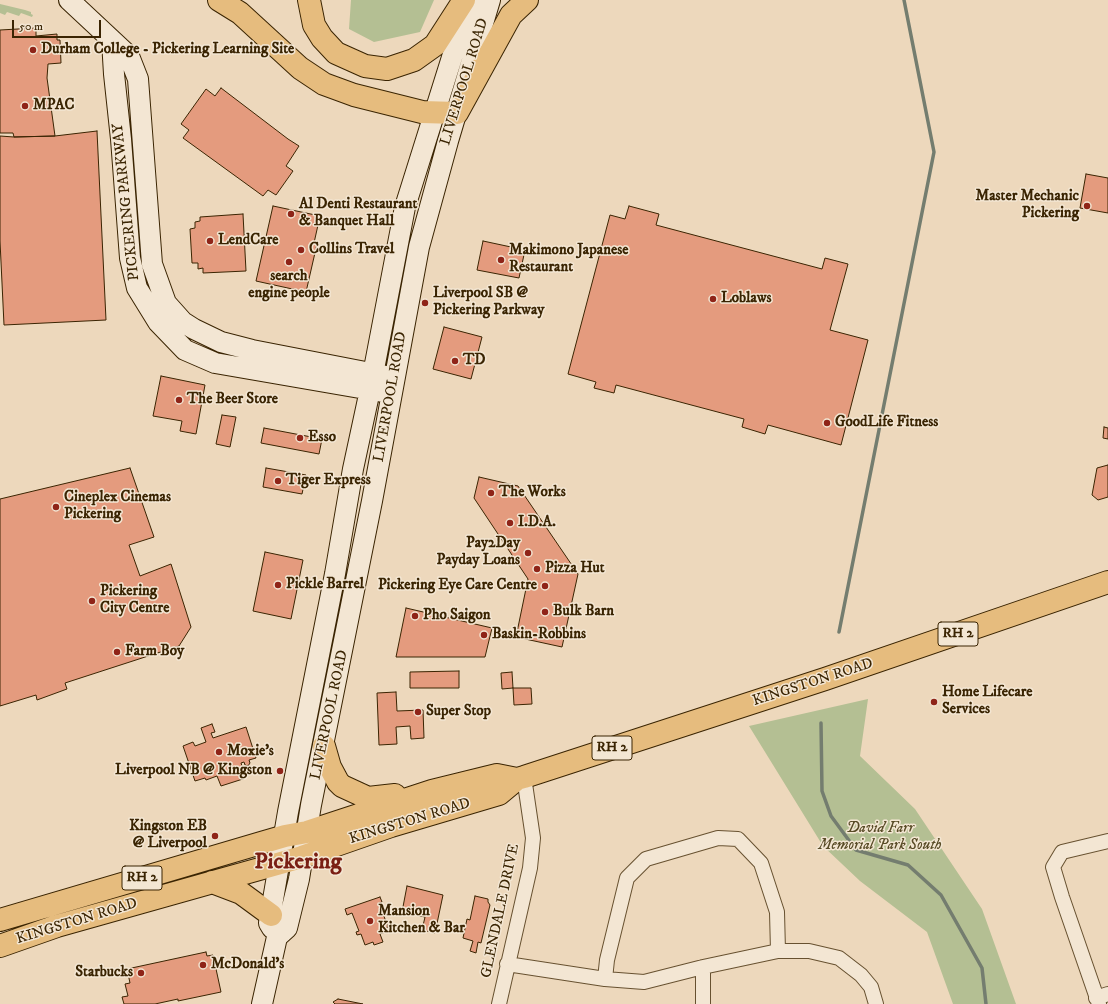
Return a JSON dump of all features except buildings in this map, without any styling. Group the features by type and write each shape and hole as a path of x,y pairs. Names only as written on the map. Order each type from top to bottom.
{"main road":[{"name":"PICKERING PARKWAY","path":"69,0 112,41 130,258 137,288 158,322 185,350 215,363 393,386"},
{"path":"220,0 240,13 300,68 324,84 354,95 422,112 464,114 511,15 527,0"},
{"path":"309,0 314,25 322,38 336,53 365,66 387,69 414,60 435,45 464,0"},
{"name":"LIVERPOOL ROAD","path":"277,937 269,923 288,812 353,469 405,207 470,0"},
{"name":"LIVERPOOL ROAD","path":"262,1004 277,937 287,928 299,879 311,805 371,509 419,247 448,141 464,114 490,0"},
{"name":"KINGSTON ROAD","path":"0,946 57,926 302,857 391,826 499,794 520,778 825,679 1108,582"},
{"path":"324,746 330,767 338,782 351,791 368,798 432,791"},
{"name":"KINGSTON ROAD","path":"0,920 285,836 307,832 432,791 497,775 520,778"},
{"path":"212,882 241,893 271,915"}],"street":[{"name":"GLENDALE DRIVE","path":"499,1004 530,868 533,838 520,778"},
{"path":"605,979 607,960 627,878 646,859 718,838 738,840 761,863 777,912 778,951"},
{"path":"1101,999 1062,897 1053,867 1062,852 1108,841"},
{"path":"507,964 605,979 644,982 703,967 778,951 809,951 839,958 861,975 871,987 876,1004"},
{"path":"703,967 703,1004"}],"green space":[{"path":"351,0 434,0 420,32 374,42 349,29"},
{"path":"0,4 31,12 33,15 32,17 21,13 19,16 7,12 5,15 0,13"},
{"name":"David Farr Memorial Park South","path":"868,699 860,756 915,809 982,909 1016,1004 953,1004 927,932 860,881 823,846 749,726"}],"waterway":[{"path":"839,632 934,152 904,0"},
{"path":"821,723 822,791 831,816 856,850 908,865 941,895 982,968 986,1004"}],"place":[{"name":"Durham College - Pickering Learning Site","path":"33,50"},
{"name":"MPAC","path":"25,106"},
{"name":"Master Mechanic Pickering","path":"1087,206"},
{"name":"Al Denti Restaurant & Banquet Hall","path":"291,214"},
{"name":"LendCare","path":"210,241"},
{"name":"Collins Travel","path":"301,250"},
{"name":"Makimono Japanese Restaurant","path":"501,260"},
{"name":"search engine people","path":"289,262"},
{"name":"Loblaws","path":"713,299"},
{"name":"Liverpool SB @ Pickering Parkway","path":"425,303"},
{"name":"TD","path":"455,361"},
{"name":"The Beer Store","path":"179,400"},
{"name":"GoodLife Fitness","path":"827,423"},
{"name":"Esso","path":"300,438"},
{"name":"Tiger Express","path":"278,481"},
{"name":"The Works","path":"491,493"},
{"name":"Cineplex Cinemas Pickering","path":"56,507"},
{"name":"I.D.A.","path":"510,523"},
{"name":"Pay2Day Payday Loans","path":"528,553"},
{"name":"Pizza Hut","path":"537,569"},
{"name":"Pickle Barrel","path":"278,585"},
{"name":"Pickering Eye Care Centre","path":"545,586"},
{"name":"Pickering City Centre","path":"92,601"},
{"name":"Bulk Barn","path":"545,612"},
{"name":"Pho Saigon","path":"415,616"},
{"name":"Baskin-Robbins","path":"484,635"},
{"name":"Farm Boy","path":"117,652"},
{"name":"Home Lifecare Services","path":"934,702"},
{"name":"Super Stop","path":"418,712"},
{"name":"Moxie's","path":"219,752"},
{"name":"Liverpool NB @ Kingston","path":"280,771"},
{"name":"Kingston EB @ Liverpool","path":"215,836"},
{"name":"Mansion Kitchen & Bar","path":"370,921"},
{"name":"McDonald's","path":"203,965"},
{"name":"Starbucks","path":"141,973"}],"district":[{"name":"Pickering","path":"298,863"}]}
